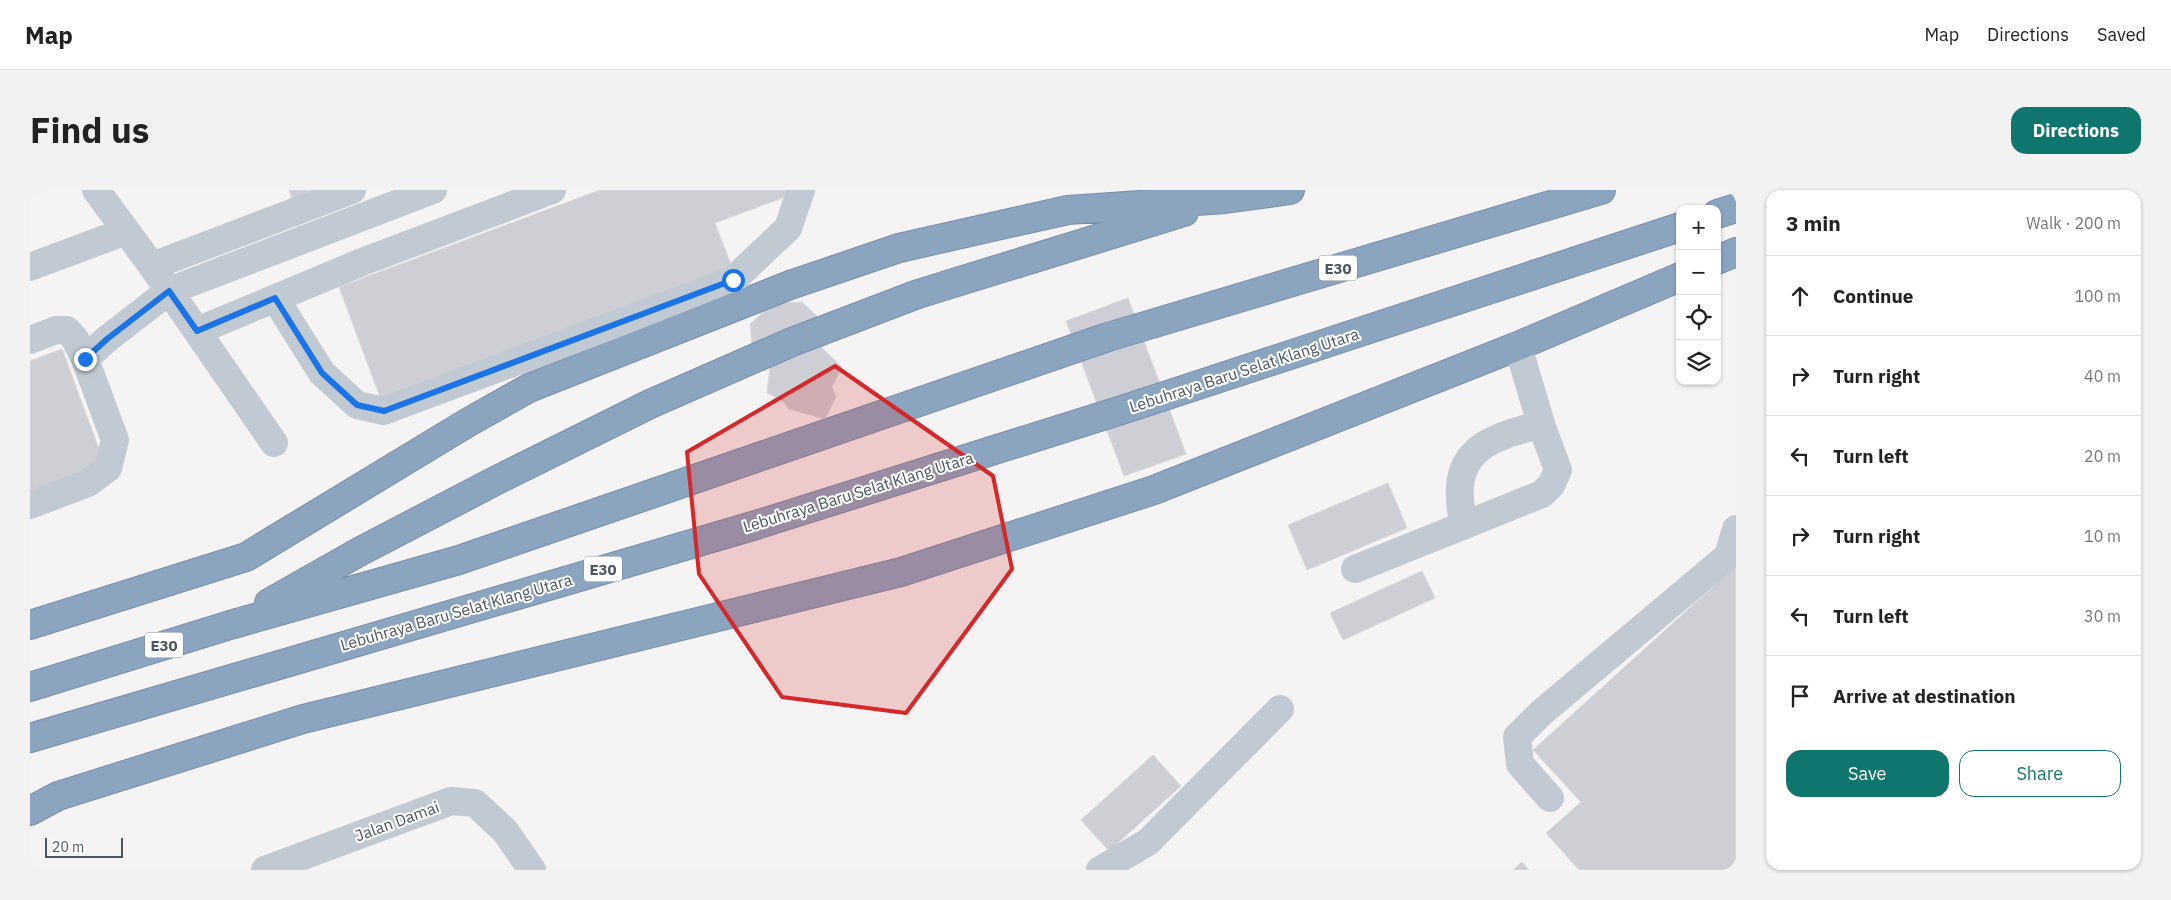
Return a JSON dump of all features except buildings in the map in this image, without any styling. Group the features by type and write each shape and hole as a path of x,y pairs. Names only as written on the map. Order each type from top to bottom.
{"highway":[{"path":"30,625 246,557 467,423 529,388 790,285 898,248 1068,210 1226,199 1290,190"},
{"name":"E30","path":"30,687 230,625 459,560 1108,337 1601,190"},
{"path":"230,625 359,552 495,481 650,404 792,342 918,294 1226,199"},
{"path":"1721,213 1736,208"},
{"name":"Lebuhraya Baru Selat Klang Utara","path":"30,738 756,525 1128,408 1676,228"},
{"path":"1721,258 1736,252"},
{"path":"30,811 58,796 302,719 901,572 1154,490 1518,346 1676,279"}],"street":[{"path":"96,190 152,266 274,443"},
{"path":"152,266 352,190"},
{"path":"85,359 107,339 169,291 433,190"},
{"path":"197,331 362,262 552,190"},
{"path":"275,298 322,373 357,405 384,411 733,280 788,228 801,190"},
{"path":"30,267 126,231"},
{"path":"30,340 56,330 67,330 75,339 85,359 115,440 108,468 88,483 30,505"},
{"path":"1355,569 1542,494 1551,485 1558,470 1541,424 1518,346"},
{"path":"1463,526 1460,487 1468,458 1489,441 1541,424"},
{"path":"1550,798 1520,764 1517,738 1541,713 1728,556 1736,529"},
{"path":"1100,870 1148,842 1280,709"},
{"name":"Jalan Damai","path":"265,870 451,801 475,803 505,832 532,870"}],"highlighted area":[{"path":"835,366 993,476 1012,569 906,713 782,697 699,574 687,452"}],"route":[{"path":"85,359 107,339 169,291 197,331 275,298 322,373 357,405 384,411 733,280"}]}
